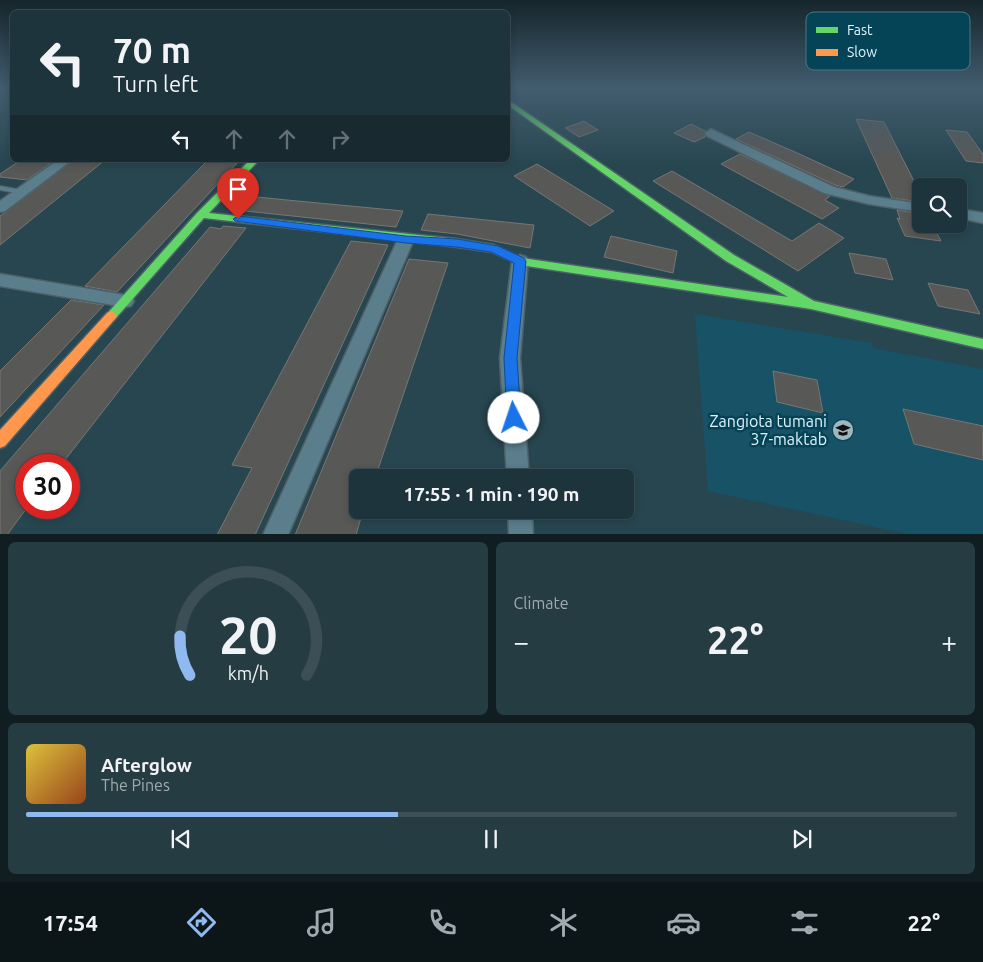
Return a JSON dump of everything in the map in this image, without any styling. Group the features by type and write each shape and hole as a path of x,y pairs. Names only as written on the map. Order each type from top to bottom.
{"street":[{"path":"525,114 730,258 811,305"},
{"path":"711,133 829,190 869,200 912,207"},
{"path":"0,208 63,162"},
{"path":"0,441 201,215 253,162"},
{"path":"201,215 406,239 457,243 494,249 520,261 811,305 983,344"},
{"path":"967,215 983,218"},
{"path":"275,534 406,239"},
{"path":"517,469 510,358 520,261"},
{"path":"0,280 125,301"},
{"path":"520,519 521,534"}],"lane":[{"path":"0,188 22,192"}],"shaded area":[{"name":"Zangiota tumani 37-maktab","path":"695,314 872,343 873,348 983,369 983,534 908,534 708,491"}],"building":[{"path":"856,119 884,122 912,178 912,201 892,198"},
{"path":"584,121 598,130 579,137 565,128"},
{"path":"691,124 705,131 705,137 694,142 674,133"},
{"path":"946,130 967,132 983,154 983,163 966,161"},
{"path":"749,132 854,179 843,187 835,185 736,139"},
{"path":"740,154 830,196 825,200 839,208 822,219 721,164"},
{"path":"18,162 51,163 27,180 0,177 0,174"},
{"path":"71,162 103,162 0,245 0,216"},
{"path":"206,162 238,162 117,292 85,286"},
{"path":"537,164 614,211 590,226 514,176"},
{"path":"672,171 792,241 819,223 844,238 798,271 653,181"},
{"path":"247,196 403,211 396,227 236,210"},
{"path":"897,210 912,212 912,233 937,233 941,241 905,236 897,218 900,219"},
{"path":"428,214 534,225 530,248 457,234 421,230"},
{"path":"223,226 246,228 70,454 15,454 15,519 19,519 8,534 0,534 0,471 210,227 221,229"},
{"path":"611,236 677,251 673,273 604,257"},
{"path":"351,241 388,245 255,534 218,534 252,468 232,465"},
{"path":"849,253 886,259 893,280 855,273"},
{"path":"409,259 448,263 378,469 349,469 349,519 361,519 356,534 295,534"},
{"path":"928,283 968,290 980,314 938,306"},
{"path":"71,300 104,305 0,417 0,371"},
{"path":"773,371 817,380 823,413 777,402"},
{"path":"903,409 983,426 983,460 914,444"}],"traffic: fast":[{"path":"525,114 730,258 811,305 983,344"},
{"path":"111,316 201,215 253,162"},
{"path":"201,215 457,243 494,249 520,261 811,305"}],"traffic: slow":[{"path":"0,441 111,316"}],"place":[{"name":"Zangiota tumani 37-maktab","path":"843,430"}],"route":[{"path":"238,219 406,239 457,243 494,249 520,261 520,280 510,358 514,418"}]}
